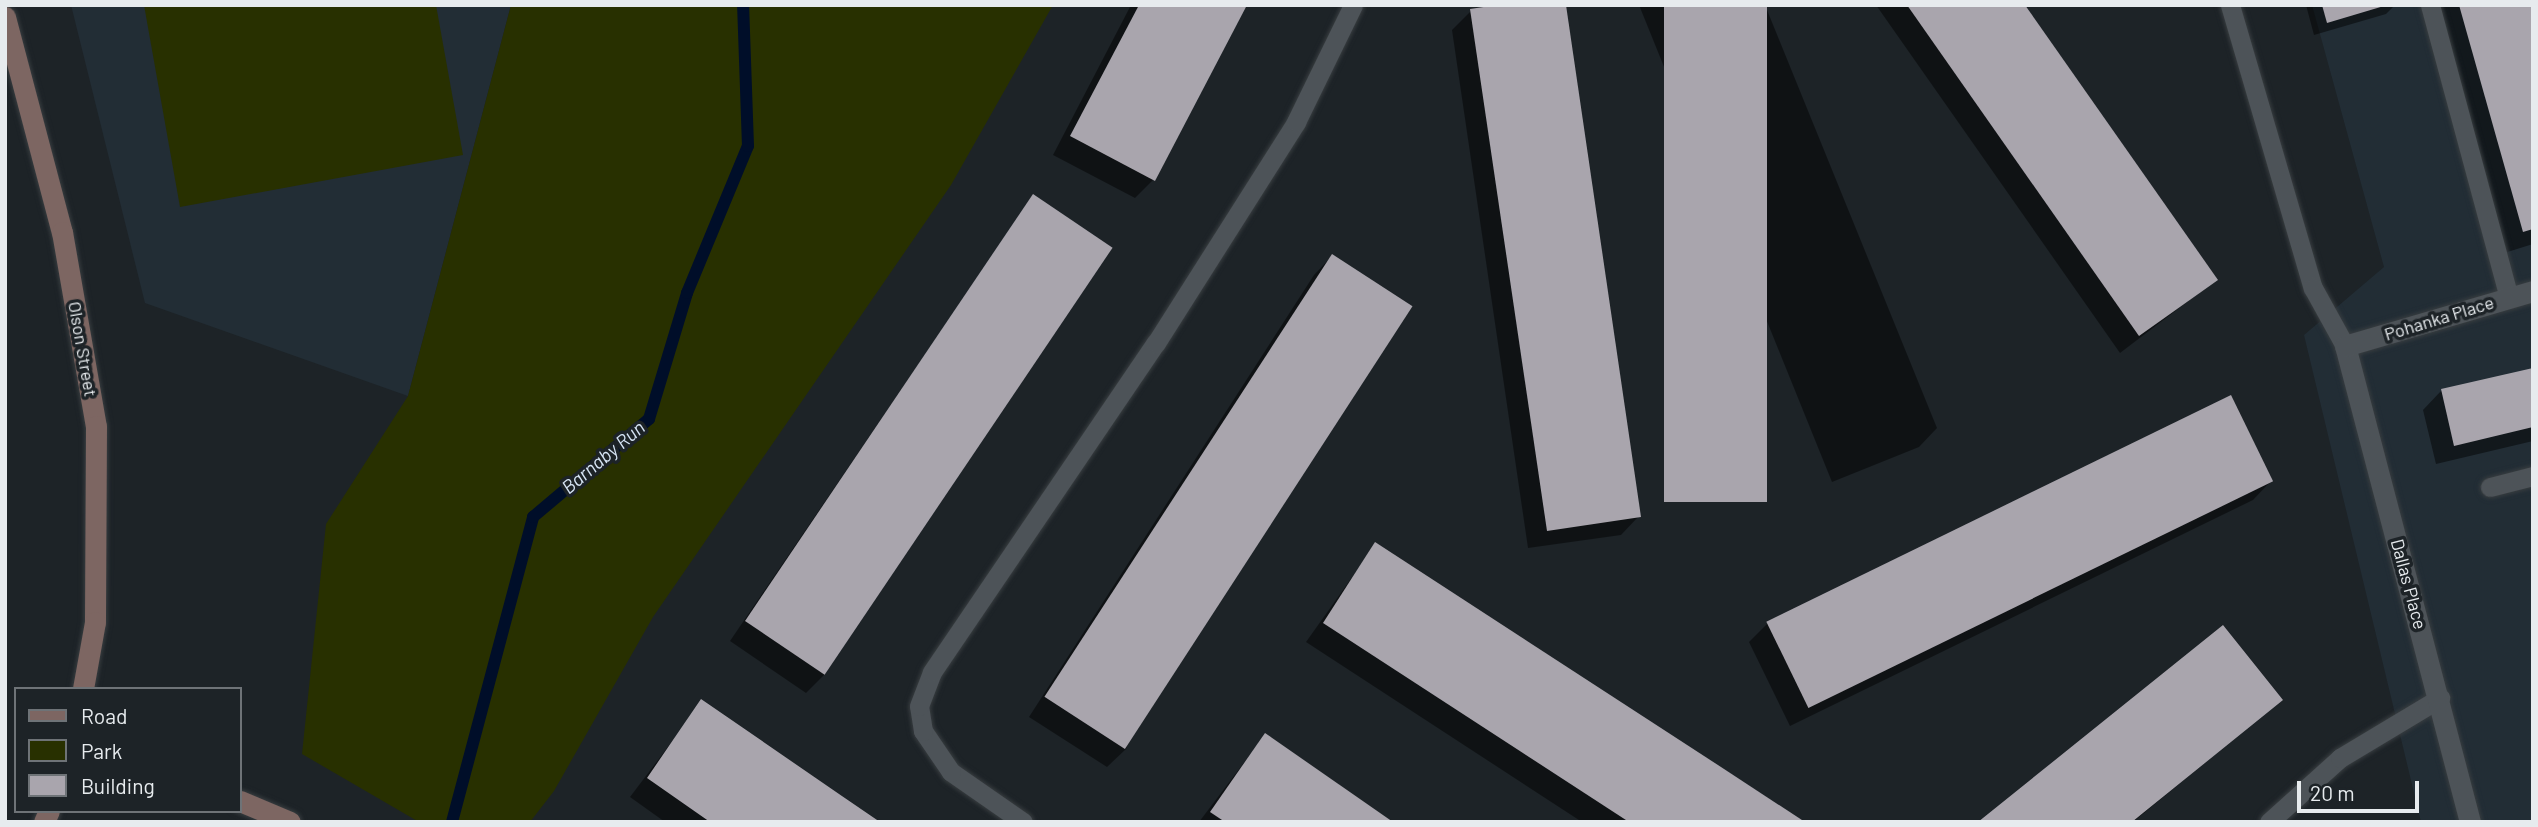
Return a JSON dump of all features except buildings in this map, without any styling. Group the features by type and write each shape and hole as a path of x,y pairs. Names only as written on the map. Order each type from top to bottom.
{"street":[{"name":"Olson Street","path":"5,17 62,232 96,426 95,622 83,687"},
{"name":"Pohanka Place","path":"2345,346 2533,291"},
{"name":"Dallas Place","path":"2345,346 2440,698 2470,822"},
{"path":"242,802 290,822"}],"lane":[{"path":"1023,822 951,772 928,740 919,706 932,672 1156,343 1296,122 1353,5"},
{"path":"2230,5 2313,288 2345,346"},
{"path":"2430,5 2510,297"},
{"path":"2490,487 2533,476"},
{"path":"2269,822 2340,758 2440,698"}],"shaded area":[{"path":"71,5 511,5 408,396 145,303"},
{"path":"2312,5 2533,5 2533,822 2421,822 2304,335 2384,267"}],"green space":[{"path":"144,5 436,5 463,155 180,207"},
{"path":"511,5 1053,5 951,185 653,617 554,791 530,822 419,822 302,754 326,524 408,396"}],"waterway":[{"name":"Barnaby Run","path":"452,822 533,517 649,419 687,293 748,146 743,5"}]}
